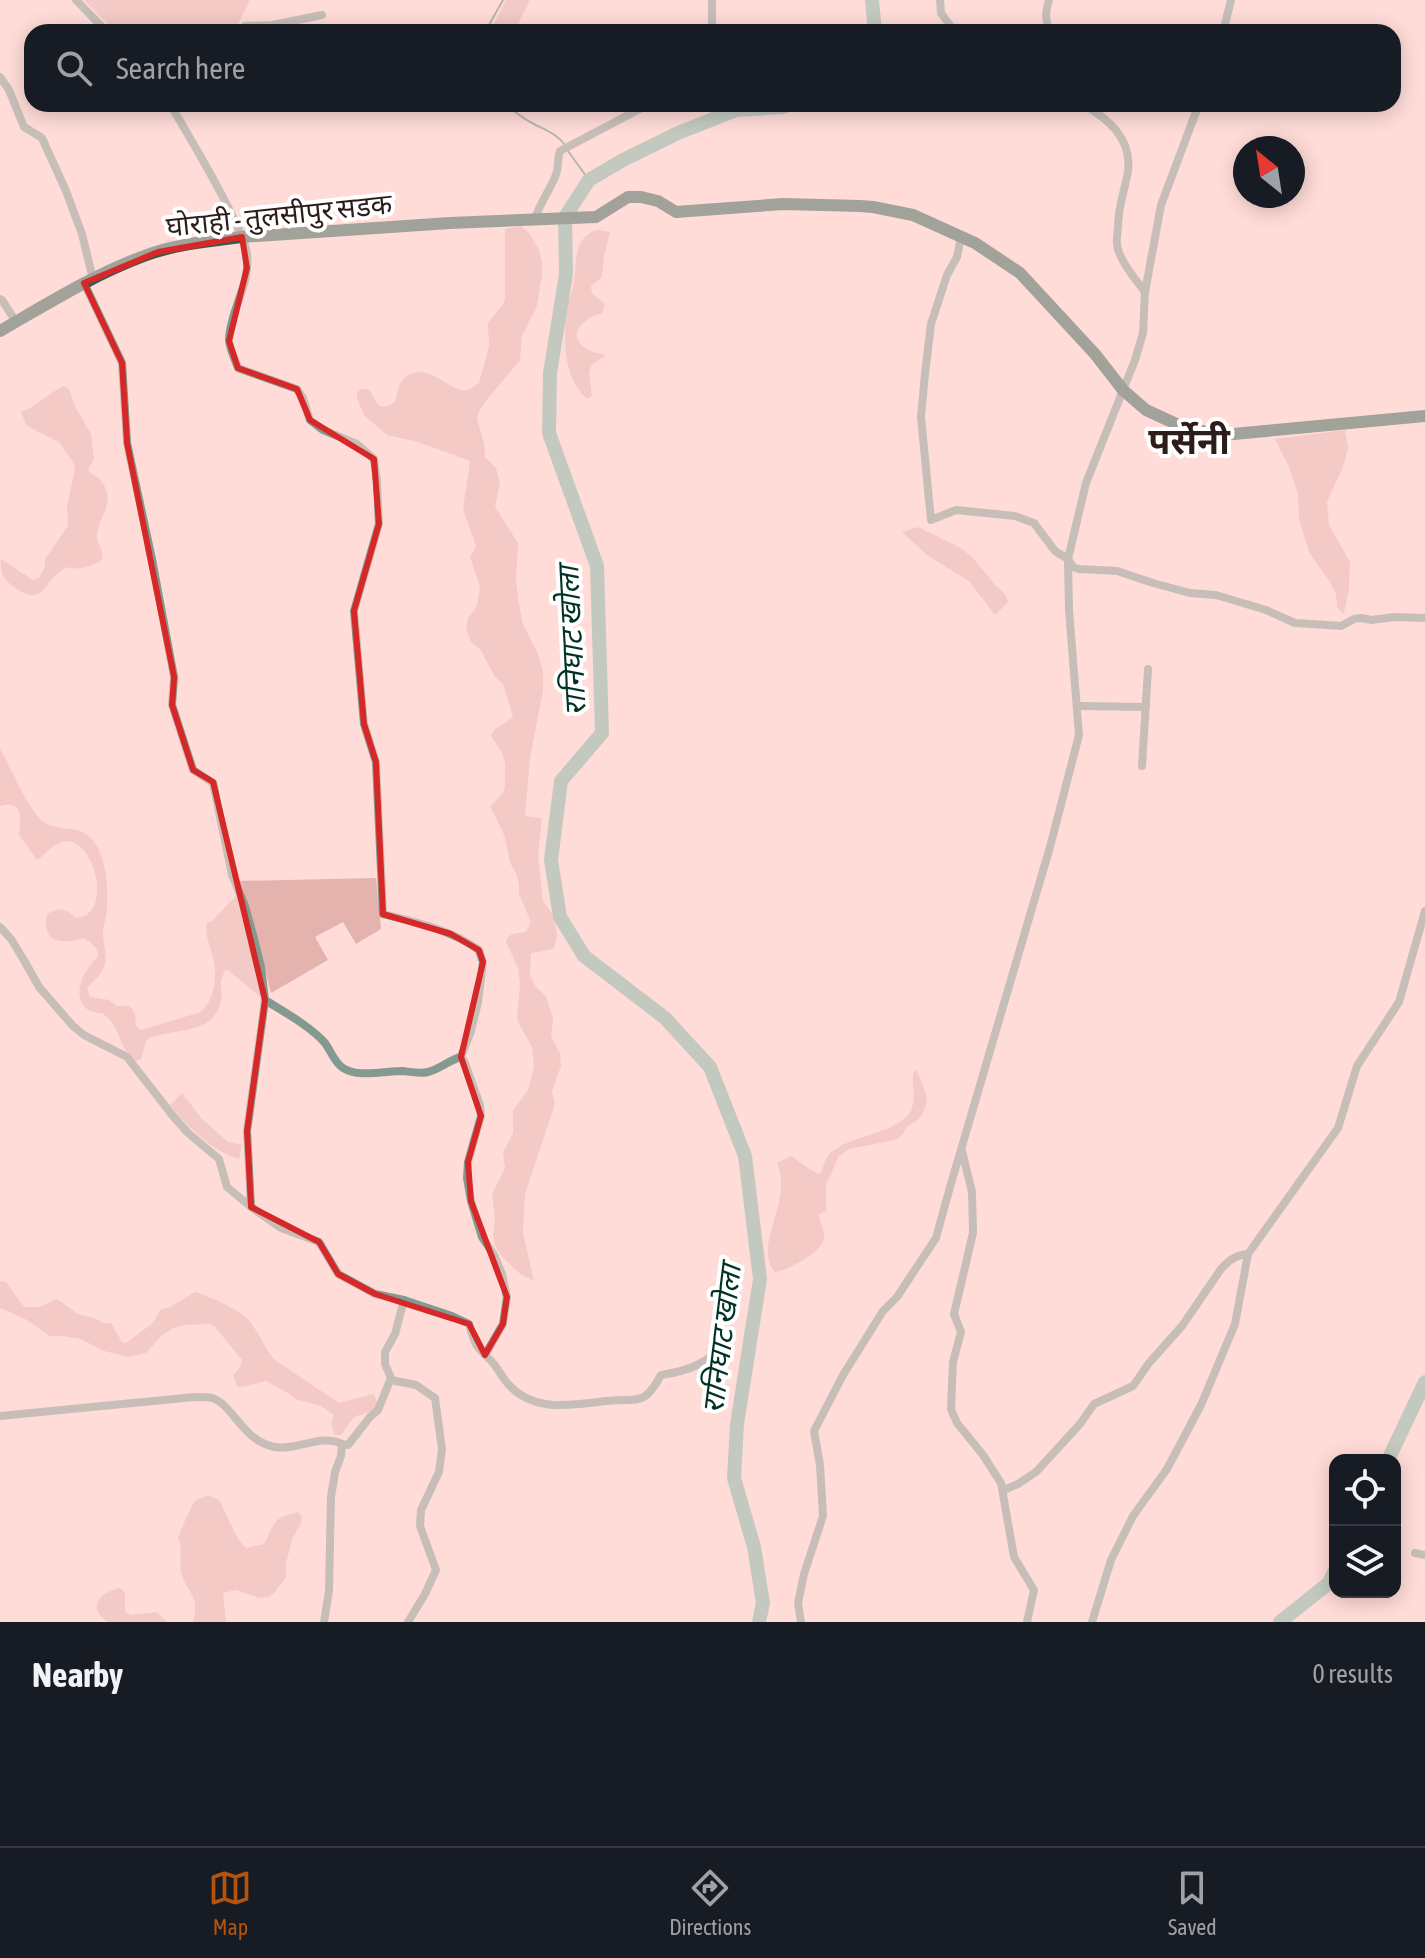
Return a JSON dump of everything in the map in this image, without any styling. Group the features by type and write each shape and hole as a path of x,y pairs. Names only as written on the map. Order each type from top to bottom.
{"main road":[{"name":"घोराही - तुलसीपुर सडक","path":"0,331 89,281 158,252 242,237 596,217 628,197 658,201 676,212 783,204 873,207 913,215 961,237"},
{"path":"961,237 1020,273 1095,354 1123,390 1146,410 1185,428 1223,435 1425,416"}],"street":[{"path":"76,0 99,24"},
{"path":"712,0 712,24"},
{"path":"940,0 941,13 949,24"},
{"path":"1046,24 1045,12 1049,0"},
{"path":"1225,24 1231,0"},
{"path":"278,24 322,15"},
{"path":"0,77 9,90 24,127 42,138 66,191 82,234 89,281 122,363 127,443 174,677 172,705 193,770 213,783 232,875 245,906 261,967 265,1000 247,1131 251,1207"},
{"path":"175,112 219,190 247,254 247,268 229,341 238,368 297,389 310,420 323,430 357,444 374,459 379,524 354,611 364,724 376,762 383,914 451,934 479,950 483,962 478,1002 461,1057 474,1087 481,1116 468,1162 471,1201 482,1237 502,1274 507,1297 503,1324 485,1355"},
{"path":"535,219 557,172 560,151 633,112"},
{"path":"1096,112 1113,125 1127,150 1128,169 1118,210 1117,243 1119,252 1145,292"},
{"path":"801,1622 798,1603 804,1574 823,1516 814,1431 883,1311 897,1297 936,1238 1050,847 1079,735 1068,559 1086,483 1143,333 1145,292 1161,205 1196,112"},
{"path":"961,237 957,257 947,275 931,324 925,374 921,417 931,520 956,510 1015,516 1034,523 1055,551 1068,559 1073,567 1117,571 1190,593 1216,595 1266,610 1295,623 1341,626 1361,618 1425,618"},
{"path":"0,299 16,322"},
{"path":"1142,766 1148,669"},
{"path":"1077,706 1146,707"},
{"path":"1092,1622 1116,1549 1133,1516 1167,1469 1207,1392 1235,1324 1248,1254 1338,1128 1357,1066 1399,1002 1425,911"},
{"path":"0,927 18,950 39,987 73,1026 97,1043 127,1057 181,1125 219,1159 227,1187 281,1228 319,1242 338,1274 375,1294 404,1300 469,1324 475,1345 521,1396 554,1406 642,1399 652,1391 661,1375 684,1372 725,1345"},
{"path":"265,1000 324,1043 344,1070 426,1073 461,1057"},
{"path":"961,1150 972,1192 973,1233 954,1314 961,1332 953,1362 951,1409 957,1423 983,1455 1004,1490 1014,1557 1034,1590 1027,1622"},
{"path":"1004,1490 1036,1472 1094,1404 1133,1386 1182,1326 1227,1262 1248,1254"},
{"path":"0,1416 169,1398 213,1398 222,1403 244,1431 275,1447 297,1446 326,1439 348,1445 378,1410 391,1380 385,1364 385,1352 395,1334 404,1300"},
{"path":"391,1380 416,1385 435,1398 442,1449 439,1472 421,1510 420,1526 436,1570 408,1622"},
{"path":"324,1622 329,1591 331,1497 342,1444"}],"highlighted area":[{"path":"242,237 247,268 229,341 238,368 297,389 310,420 374,459 379,524 354,611 364,724 376,762 383,914 451,934 479,950 483,962 461,1057 481,1116 468,1162 471,1201 507,1297 503,1324 485,1355 469,1324 375,1294 338,1274 319,1242 251,1207 247,1131 265,1000 213,782 193,770 172,705 174,677 127,443 122,363 84,283 158,252"}],"shaded area":[{"path":"84,0 250,0 238,24 108,24"},
{"path":"506,0 530,0 518,24 494,24"},
{"path":"521,226 530,234 542,262 537,306 522,336 520,360 485,402 477,419 485,457 496,468 500,483 495,507 518,543 516,582 522,622 543,672 525,816 542,818 538,855 543,901 554,916 557,935 554,949 531,953 530,975 536,987 546,996 553,1018 551,1036 560,1053 561,1066 552,1091 555,1104 525,1194 523,1233 534,1281 519,1273 502,1257 495,1246 493,1234 492,1194 505,1168 503,1153 513,1133 513,1111 528,1090 534,1067 532,1047 517,1020 518,968 506,942 512,935 526,932 531,922 519,894 505,837 490,806 504,792 505,785 502,752 491,736 494,730 513,717 503,684 495,677 480,649 471,642 466,629 468,618 477,606 480,586 470,557 476,546 463,509 470,461 418,442 387,435 364,415 357,398 357,392 369,389 378,405 389,405 395,402 403,380 416,372 430,374 462,390 479,383 489,347 488,323 505,298 505,229"},
{"path":"597,230 610,232 602,277 591,286 594,295 605,304 602,313 583,323 577,336 584,347 606,355 591,365 592,396 587,399 575,384 568,367 565,316 580,244 589,233"},
{"path":"64,386 69,389 91,434 94,459 88,470 100,480 108,497 97,536 103,557 85,567 67,567 42,591 30,595 6,580 1,559 33,580 39,578 45,559 68,526 67,507 75,468 59,442 31,428 21,412"},
{"path":"1345,430 1348,448 1327,502 1329,525 1350,562 1344,614 1337,608 1336,594 1329,581 1309,552 1299,519 1298,494 1275,439"},
{"path":"918,527 961,548 1006,595 1008,602 995,615 969,581 928,556 902,532"},
{"path":"0,749 40,819 51,826 85,833 100,853 107,890 103,933 105,964 87,988 90,997 109,1000 117,1006 130,1006 135,1013 136,1026 141,1030 201,1012 209,1002 215,982 207,923 237,895 243,907 262,985 261,997 226,969 221,981 221,1001 211,1019 193,1028 151,1037 146,1041 141,1059 136,1061 130,1056 108,1018 87,1009 80,999 82,980 98,956 96,948 84,938 55,940 47,931 47,914 58,909 76,918 87,914 94,905 97,893 93,866 78,845 68,841 55,845 37,860 19,835 17,808 0,806"},
{"path":"376,878 381,929 356,944 343,922 315,937 328,960 271,993 249,906 238,881"},
{"path":"916,1069 926,1093 927,1102 922,1115 895,1140 849,1149 839,1156 826,1185 826,1211 819,1214 824,1236 822,1244 803,1260 775,1272 769,1261 768,1249 781,1193 777,1163 791,1156 820,1174 827,1157 835,1150 903,1120 912,1107 913,1074"},
{"path":"182,1093 202,1119 227,1141 242,1145 239,1159 211,1145 176,1113 170,1105"},
{"path":"0,1281 6,1282 25,1307 39,1307 57,1299 78,1314 111,1323 122,1342 126,1343 153,1323 160,1310 195,1292 241,1313 275,1360 339,1403 374,1394 378,1405 374,1410 354,1417 341,1435 335,1435 331,1424 334,1415 321,1406 298,1400 266,1381 237,1386 233,1375 242,1360 210,1324 173,1328 146,1353 129,1357 104,1351 81,1339 50,1336 25,1319 0,1308"},
{"path":"208,1495 219,1500 238,1539 246,1548 264,1544 275,1523 283,1517 298,1512 302,1517 292,1539 286,1577 268,1597 260,1598 236,1590 223,1593 226,1622 193,1622 194,1599 181,1571 178,1538 195,1501"},
{"path":"120,1588 125,1593 125,1612 131,1615 157,1612 167,1622 108,1622 101,1617 98,1601"}],"waterway":[{"path":"490,24 503,0"},
{"name":"रानिघाट खोला","path":"872,0 874,24"},
{"path":"515,112 565,145"},
{"name":"रानिघाट खोला","path":"731,112 678,133 589,180 565,217 566,274 550,373 549,433 597,566 602,733 561,781 551,860 560,917 584,956 665,1018 710,1067 745,1156 760,1279 737,1424 734,1478 754,1547 763,1603 759,1622"},
{"path":"568,151 589,180"},
{"path":"1391,1454 1425,1382"},
{"path":"1280,1622 1329,1583"}],"district":[{"name":"पर्सेनी","path":"1189,441"}]}
